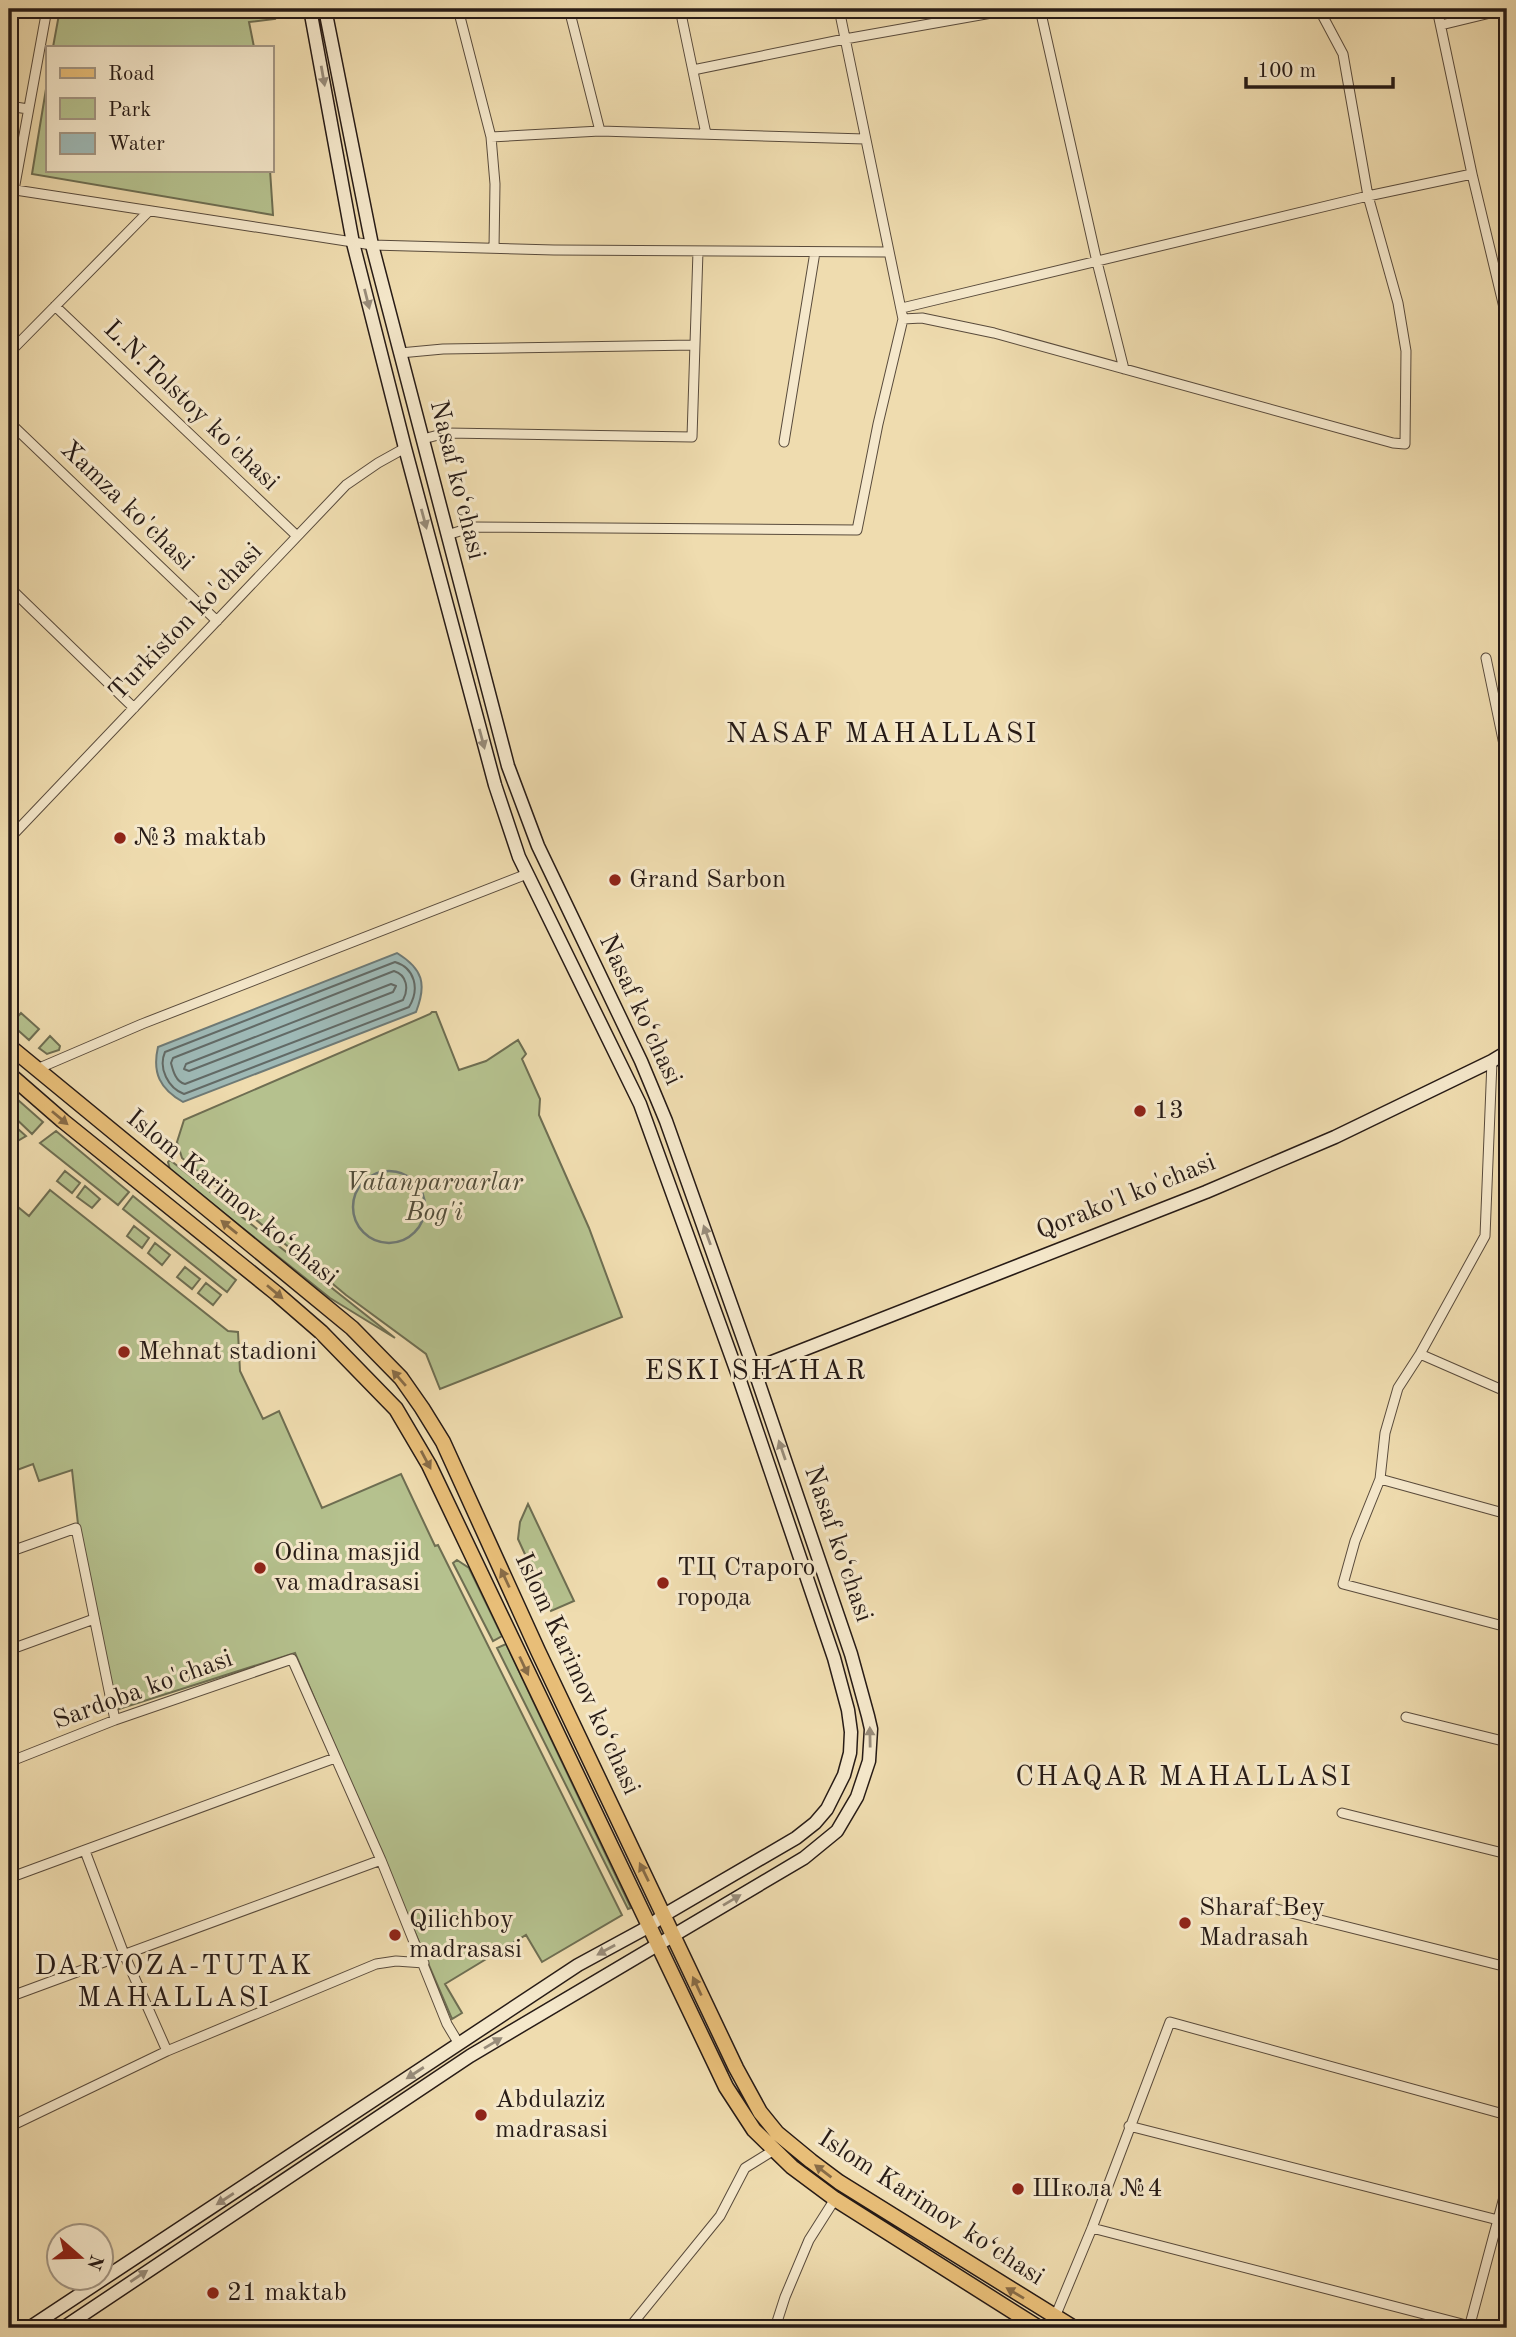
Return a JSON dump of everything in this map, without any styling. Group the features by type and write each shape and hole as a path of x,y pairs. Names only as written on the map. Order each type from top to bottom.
{"main road":[{"name":"Nasaf ko‘chasi","path":"29,2328 578,1965 648,1927 796,1838 815,1823 836,1795 850,1754 848,1710 834,1658 738,1375 640,1104 519,857 495,785 405,448 354,243 310,9"},
{"name":"Nasaf ko‘chasi","path":"62,2328 470,2056 813,1851 836,1831 858,1797 869,1761 871,1729 852,1654 666,1121 641,1061 538,846 512,778 372,246 325,9"},
{"name":"Islom Karimov ko‘chasi","path":"9,1046 352,1328 401,1378 443,1442 544,1663 736,2068 760,2112 777,2133 839,2182 1074,2328"},
{"name":"Qorako'l ko'chasi","path":"754,1369 1206,1192 1335,1137 1507,1052"},
{"name":"Islom Karimov ko‘chasi","path":"9,1074 321,1332 396,1409 429,1465 726,2087 754,2130 774,2150 835,2199 1039,2328"},
{"path":"237,1262 252,1245"},
{"path":"811,1590 828,1584"},
{"path":"332,2128 341,2142"}],"street":[{"path":"47,9 11,190 372,246 888,252"},
{"path":"458,9 491,137 495,184 494,248"},
{"path":"569,9 600,131"},
{"path":"680,9 706,134"},
{"path":"447,535 473,527 857,530 903,319 839,9"},
{"path":"693,70 1014,9"},
{"path":"1040,9 1124,369"},
{"path":"903,319 922,318 994,333 1393,443 1405,444 1406,351 1398,303 1368,196 1343,54 1319,9"},
{"path":"1437,9 1507,320"},
{"path":"1441,25 1507,9"},
{"path":"9,106 28,109"},
{"path":"491,137 600,131 865,139"},
{"path":"902,308 1368,196 1472,174"},
{"path":"9,353 149,211"},
{"path":"423,439 446,433 692,437 698,251"},
{"path":"784,442 815,252"},
{"name":"L.N.Tolstoy ko'chasi","path":"55,306 297,536"},
{"path":"400,353 519,346 695,345"},
{"name":"Xamza ko'chasi","path":"9,422 217,621"},
{"name":"Turkiston ko'chasi","path":"9,839 346,485 377,463 405,448"},
{"path":"9,587 134,708"},
{"path":"1486,658 1507,759"},
{"path":"37,1069 142,1024 527,874"},
{"path":"1492,1061 1485,1236 1420,1354 1398,1388 1385,1433 1380,1479 1355,1541 1343,1584 1507,1628"},
{"path":"1420,1354 1507,1392"},
{"path":"738,1375 754,1369"},
{"path":"1380,1479 1507,1514"},
{"path":"9,1552 75,1528 115,1720"},
{"path":"9,1650 94,1619"},
{"name":"Sardoba ko'chasi","path":"9,1762 115,1720 292,1659 335,1758"},
{"path":"1406,1717 1507,1742"},
{"path":"9,1878 335,1758 381,1860 447,2024 459,2044"},
{"path":"1342,1813 1507,1854"},
{"path":"85,1851 124,1954 167,2051"},
{"path":"9,1997 381,1860"},
{"path":"1264,1906 1507,1967"},
{"path":"9,2127 167,2051 376,1964 396,1961 424,1963"},
{"path":"1055,2317 1092,2228 1170,2022 1507,2115"},
{"path":"1129,2126 1498,2220"},
{"path":"629,2328 720,2216 745,2168 774,2150"},
{"path":"1092,2228 1470,2327 1507,2186"},
{"path":"775,2328 809,2240 835,2199"}],"green space":[{"path":"60,9 125,9 190,14 191,9 273,9 275,19 249,22 254,46 53,46"},
{"path":"46,89 46,172 270,172 273,215 32,174"},
{"name":"Vatanparvarlar Bog'i","path":"436,1012 459,1070 486,1061 518,1040 526,1054 522,1059 540,1099 539,1115 589,1228 622,1317 440,1389 426,1354 346,1295 182,1158 177,1142 184,1120"},
{"path":"21,1013 39,1029 29,1040 11,1024"},
{"path":"50,1036 60,1046 59,1050 47,1054 39,1048"},
{"path":"9,1092 43,1122 32,1134 9,1112"},
{"path":"9,1121 26,1136 9,1146"},
{"path":"56,1131 129,1192 118,1205 40,1143"},
{"path":"170,1160 395,1338 330,1298 170,1170"},
{"path":"65,1171 80,1183 72,1193 57,1181"},
{"path":"85,1186 100,1199 92,1208 77,1197"},
{"path":"50,1190 228,1331 238,1332 240,1371 263,1419 279,1411 322,1508 401,1474 622,1915 542,1962 526,1935 445,1984 462,2013 452,2019 295,1653 116,1710 79,1533 72,1470 39,1481 33,1464 9,1473 9,1209 13,1203 29,1216"},
{"path":"133,1196 236,1280 227,1292 123,1209"},
{"path":"134,1226 149,1238 142,1248 127,1236"},
{"path":"155,1243 170,1255 162,1265 148,1253"},
{"path":"185,1267 200,1279 192,1289 177,1277"},
{"path":"206,1283 221,1295 213,1305 198,1293"},
{"path":"528,1504 574,1601 551,1611 518,1539 520,1522"},
{"path":"457,1560 469,1568 502,1636 493,1641 453,1563"},
{"path":"506,1644 631,1908 628,1909 497,1648"}],"water":[{"path":"397,953 412,965 420,978 422,985 416,1012 183,1102 163,1086 156,1065 158,1047"}],"waterway":[{"path":"389,1171 409,1177 419,1187 425,1207 419,1227 409,1237 389,1243 369,1237 359,1227 353,1207 359,1187 369,1177 389,1171"}],"place":[{"name":"№3 maktab","path":"120,838"},
{"name":"Grand Sarbon","path":"615,880"},
{"name":"13","path":"1140,1111"},
{"name":"Mehnat stadioni","path":"124,1352"},
{"name":"Odina masjid va madrasasi","path":"260,1568"},
{"name":"ТЦ Старого города","path":"663,1583"},
{"name":"Sharaf Bey Madrasah","path":"1185,1923"},
{"name":"Qilichboy madrasasi","path":"395,1935"},
{"name":"Abdulaziz madrasasi","path":"481,2115"},
{"name":"Школа №4","path":"1018,2189"},
{"name":"21 maktab","path":"213,2293"}],"district":[{"name":"NASAF MAHALLASI","path":"882,735"},
{"name":"ESKI SHAHAR","path":"756,1372"},
{"name":"CHAQAR MAHALLASI","path":"1184,1778"},
{"name":"DARVOZA-TUTAK MAHALLASI","path":"174,1983"}]}
